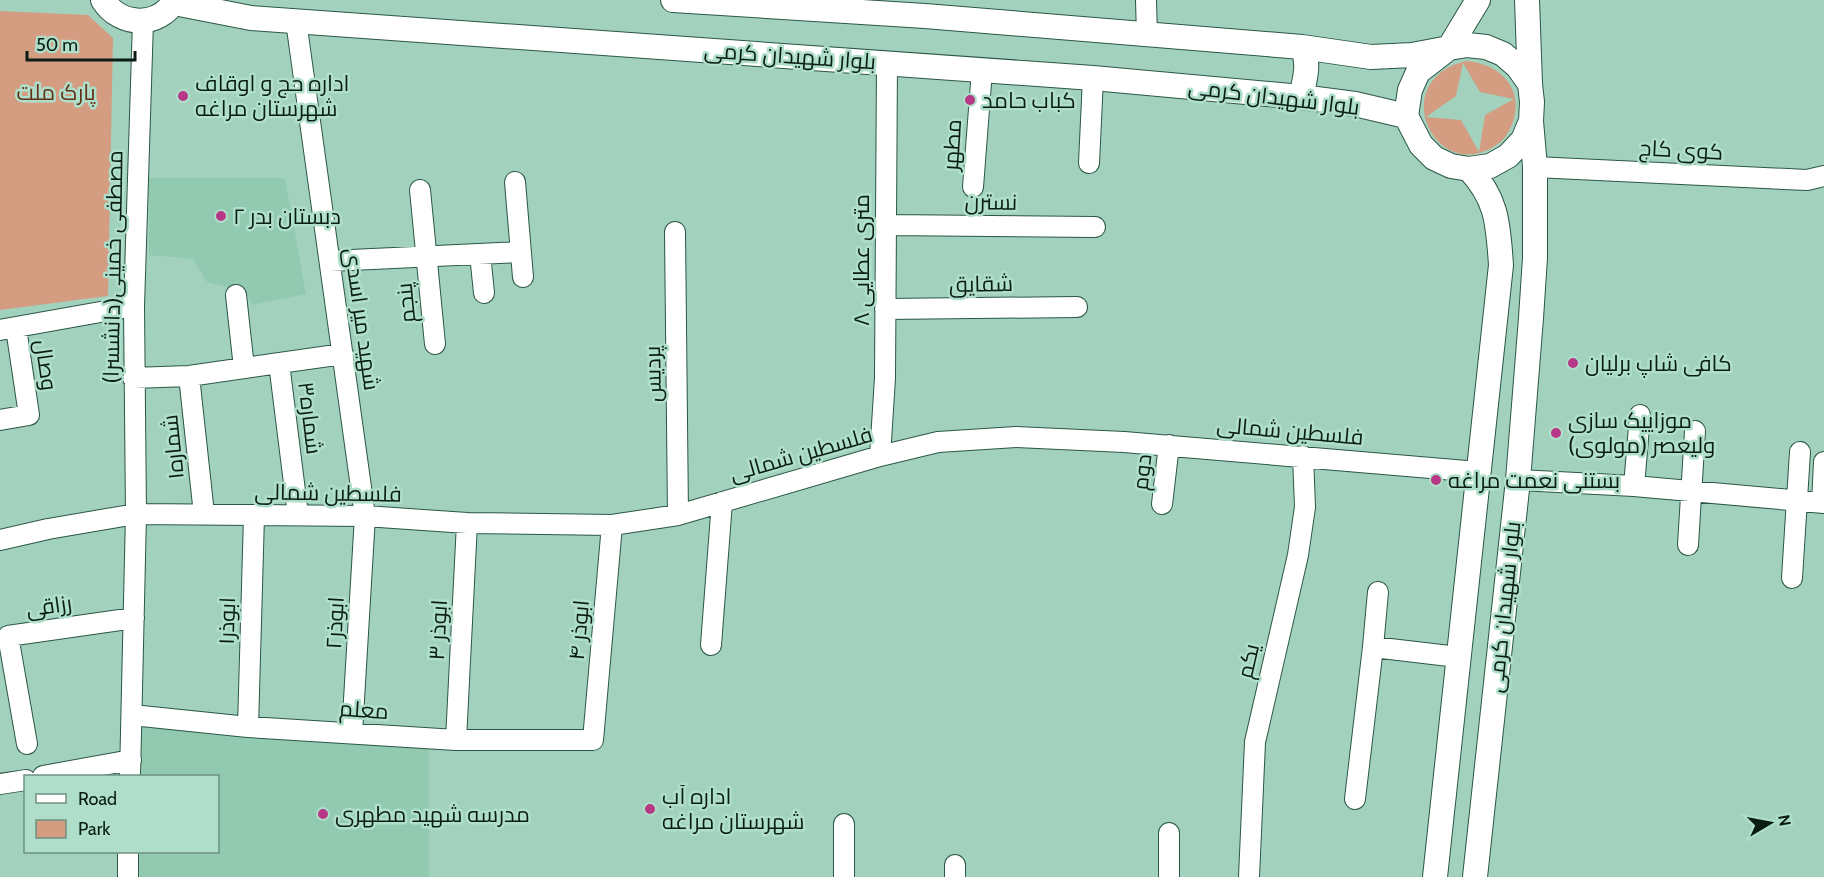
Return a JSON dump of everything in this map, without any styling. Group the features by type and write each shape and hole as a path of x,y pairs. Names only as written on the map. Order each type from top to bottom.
{"main road":[{"path":"103,0 107,7 117,15 130,21 155,18 166,12 174,2"},
{"path":"676,0 926,8 1147,36 1302,47 1371,57 1412,55 1467,45 1486,47 1503,54 1518,67 1530,84"},
{"path":"1478,0 1449,48 1418,72 1410,90 1406,116 1421,145 1434,158 1451,166 1469,169 1490,166 1509,156 1523,140 1531,121 1527,0"},
{"name":"بلوار شهیدان کرمی","path":"174,2 249,9 296,21 1093,78 1301,96 1355,104 1406,116"},
{"path":"1301,96 1307,70 1307,58 1302,47"},
{"name":"بلوار شهیدان کرمی","path":"1474,877 1518,480 1535,258 1535,167 1531,121"},
{"name":"بلوار شهیدان کرمی","path":"1435,877 1501,266 1494,205 1481,182 1469,169"},
{"path":"1501,266 1517,257 1535,258"}],"street":[{"path":"1146,0 1147,36"},
{"name":"(دانشسرا)مصطفی خمینی","path":"130,769 136,514 134,306 143,21"},
{"name":"شهید میر اسدی","path":"296,21 365,516"},
{"name":"۸ متری عطایی","path":"880,456 885,378 887,63"},
{"name":"مطهر","path":"973,187 982,70"},
{"path":"1089,163 1093,78"},
{"name":"کوی کاج","path":"1535,167 1807,180 1824,176"},
{"path":"515,182 523,278"},
{"name":"پنجم","path":"420,190 435,344"},
{"name":"نسترن","path":"886,225 1095,227"},
{"name":"پردیس","path":"675,232 678,515"},
{"path":"330,261 521,252"},
{"path":"480,254 484,293"},
{"path":"236,295 244,368"},
{"path":"8,329 134,306"},
{"name":"شقایق","path":"885,309 1077,306"},
{"name":"وصال","path":"0,420 29,415 8,329"},
{"path":"134,378 189,376 343,354"},
{"name":"شماره۳","path":"279,363 298,515"},
{"name":"شماره۱","path":"189,376 204,514"},
{"path":"1634,486 1640,415"},
{"path":"1688,544 1695,431"},
{"name":"فلسطین شمالی","path":"0,540 136,514 365,516 467,523 612,525 678,515 880,456 938,442 1016,437 1170,445 1478,472"},
{"name":"دوم","path":"1162,504 1170,445"},
{"path":"1792,578 1800,452"},
{"name":"یکم","path":"1249,877 1255,742 1298,555 1305,507 1304,456"},
{"path":"1518,480 1634,486 1823,503 1824,462"},
{"path":"711,645 722,502"},
{"name":"ابوذر۱","path":"248,727 254,516"},
{"name":"ابوذر۲","path":"352,733 365,516"},
{"name":"ابوذر ۳","path":"456,740 467,523"},
{"name":"ابوذر ۴","path":"593,740 612,525"},
{"path":"1354,799 1378,592"},
{"name":"رزاقی","path":"27,744 8,636 134,618"},
{"path":"1373,647 1458,657"},
{"name":"معلم","path":"132,715 248,727 456,740 593,740"},
{"path":"65,775 130,769"},
{"path":"0,784 24,780"},
{"path":"844,824 844,877"},
{"path":"1169,833 1169,877"},
{"path":"128,853 128,877"}],"shaded area":[{"name":"دبستان بدر ۲","path":"149,178 285,178 306,294 252,305 245,292 207,282 193,259 149,255"},
{"name":"مدرسه شهید مطهری","path":"132,715 429,739 429,877 140,877 138,853 219,853 219,775 135,775"}],"green space":[{"name":"پارک ملت","path":"0,11 88,15 113,38 108,296 0,310"},
{"path":"1466,61 1480,63 1502,75 1514,94 1516,105 1509,131 1499,143 1485,151 1466,155 1448,149 1435,138 1426,122 1424,104 1429,86 1442,71","holes":["1463,63 1480,92 1514,99 1485,115 1479,152 1461,120 1426,117 1456,96"]}],"place":[{"name":"اداره حج و اوقاف شهرستان مراغه","path":"183,96"},
{"name":"کباب حامد","path":"970,100"},
{"name":"دبستان بدر ۲","path":"221,216"},
{"name":"کافی شاپ برلیان","path":"1573,363"},
{"name":"موزاییک سازی ولیعصر (مولوی)","path":"1556,433"},
{"name":"بستنی نعمت مراغه","path":"1436,480"},
{"name":"اداره آب شهرستان مراغه","path":"650,809"},
{"name":"مدرسه شهید مطهری","path":"323,814"}]}
